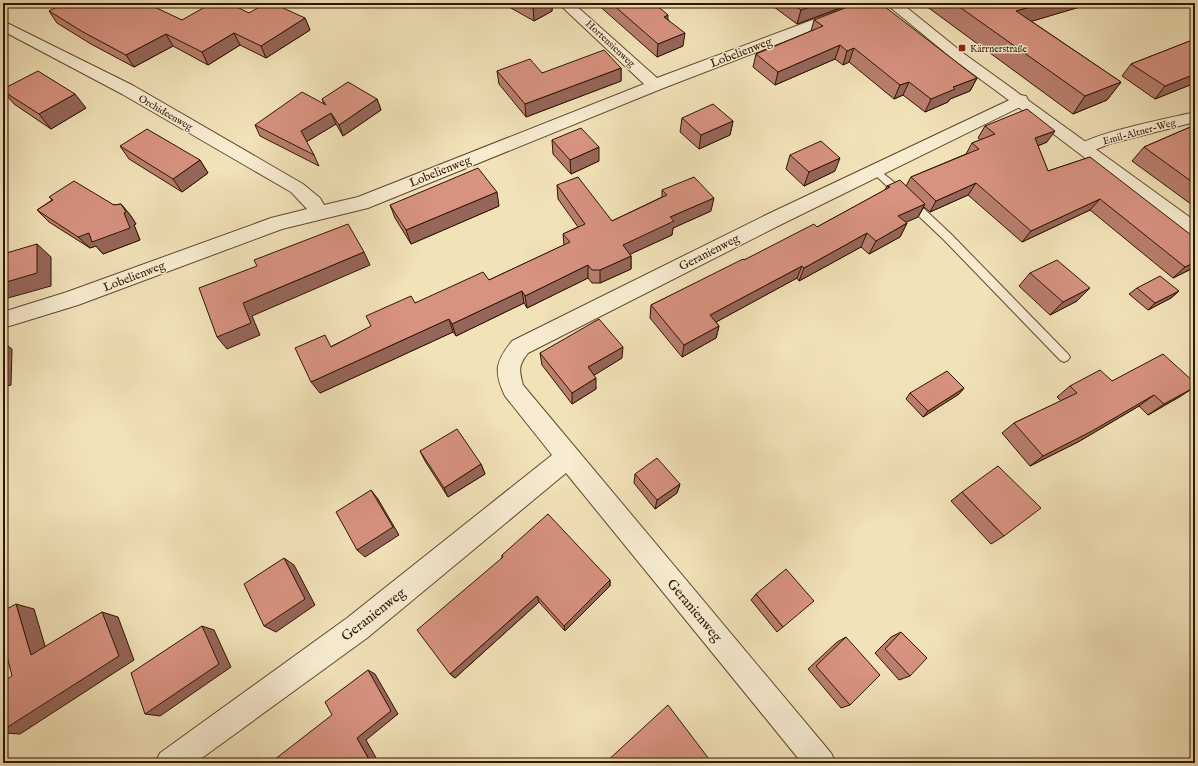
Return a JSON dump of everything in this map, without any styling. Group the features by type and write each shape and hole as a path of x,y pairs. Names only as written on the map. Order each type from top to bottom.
{"street":[{"name":"Hortensienweg","path":"565,3 655,85"},
{"name":"Lobelienweg","path":"3,320 78,297 243,235 318,212 362,203 655,85 871,3"},
{"path":"892,3 958,56 1020,100 1195,231"},
{"name":"Orchideenweg","path":"3,25 128,90 297,188 314,203 318,212"},
{"name":"Geranienweg","path":"821,763 513,389 509,374 509,361 520,346 874,170 1020,100"},
{"name":"Emil-Altner-Weg","path":"1084,148 1104,140 1195,117"},
{"name":"Geranienweg","path":"170,763 357,628 568,457"}],"lane":[{"path":"874,170 915,207 1064,356"}],"building":[{"path":"65,3 146,3 182,20 212,3 229,3 249,13 266,3 272,3 305,18 261,46 234,33 202,52 166,34 126,55 83,32 49,11"},
{"path":"526,3 540,3 533,7"},
{"path":"611,3 654,3 668,15 664,17 685,33 658,44"},
{"path":"790,3 821,3 801,10"},
{"path":"858,3 880,3 977,78 953,87 955,89 931,99 909,82 900,85 854,48 847,51 840,45 778,72 756,54 823,26 814,20"},
{"path":"954,3 1044,3 1016,11 1121,82 1085,96"},
{"path":"1195,39 1195,74 1165,86 1131,64"},
{"path":"604,50 621,68 525,104 497,71 530,59 542,73"},
{"path":"38,71 75,94 39,114 3,91 3,89"},
{"path":"348,82 377,99 339,125 331,113 301,131 314,155 255,125 302,92 326,105 322,99"},
{"path":"713,104 733,121 701,135 682,118"},
{"path":"1027,109 1055,131 1035,138 1048,171 1090,157 1195,238 1195,262 1185,267 1100,199 1031,231 976,183 936,201 911,177 979,149 972,143 995,134 985,126"},
{"path":"1195,125 1195,184 1144,147"},
{"path":"581,128 599,147 570,160 552,140"},
{"path":"147,129 200,160 173,179 120,146"},
{"path":"821,141 840,158 809,172 790,155"},
{"path":"478,168 497,192 406,230 390,205"},
{"path":"578,177 612,221 667,195 662,190 694,177 714,198 670,217 674,221 623,245 631,256 600,270 592,270 588,265 525,296 522,291 452,324 449,319 311,382 295,348 325,335 331,347 371,326 366,316 411,296 415,303 483,272 489,280 570,242 563,234 585,224 557,185"},
{"path":"900,180 925,204 898,216 907,223 876,241 867,233 804,268 802,266 710,315 719,326 684,345 651,305 814,224 817,227"},
{"path":"74,181 114,205 121,204 126,212 124,213 130,228 92,242 89,233 78,237 37,210 53,200 49,197"},
{"path":"348,224 364,252 243,303 251,323 217,337 199,288 257,266 254,260"},
{"path":"37,244 37,273 3,283 3,254"},
{"path":"1057,260 1090,288 1063,302 1030,273"},
{"path":"1160,276 1179,291 1155,303 1137,288"},
{"path":"599,319 623,347 588,367 596,378 572,393 540,353"},
{"path":"1163,354 1195,383 1195,387 1164,404 1154,395 1092,431 1043,456 1014,423 1077,393 1070,386 1100,370 1112,381"},
{"path":"947,371 964,388 928,411 910,393"},
{"path":"457,429 481,464 444,488 420,451"},
{"path":"657,458 680,484 657,500 635,474"},
{"path":"998,466 1041,508 1004,536 962,492"},
{"path":"371,490 393,527 357,550 336,512"},
{"path":"548,514 610,580 564,626 537,596 450,674 417,630 503,557 502,555"},
{"path":"284,558 305,599 264,626 244,584"},
{"path":"786,569 814,601 783,627 756,594"},
{"path":"16,604 31,655 102,612 119,656 3,730 3,682 12,676 3,640 3,611"},
{"path":"202,626 219,664 145,714 131,673"},
{"path":"901,632 927,658 910,676 885,649"},
{"path":"846,637 880,675 850,705 816,666"},
{"path":"368,670 391,711 357,738 371,763 270,763 332,715 325,702"},
{"path":"668,705 712,763 605,763"}],"place":[{"name":"Kärrnerstraße","path":"962,48"}]}
